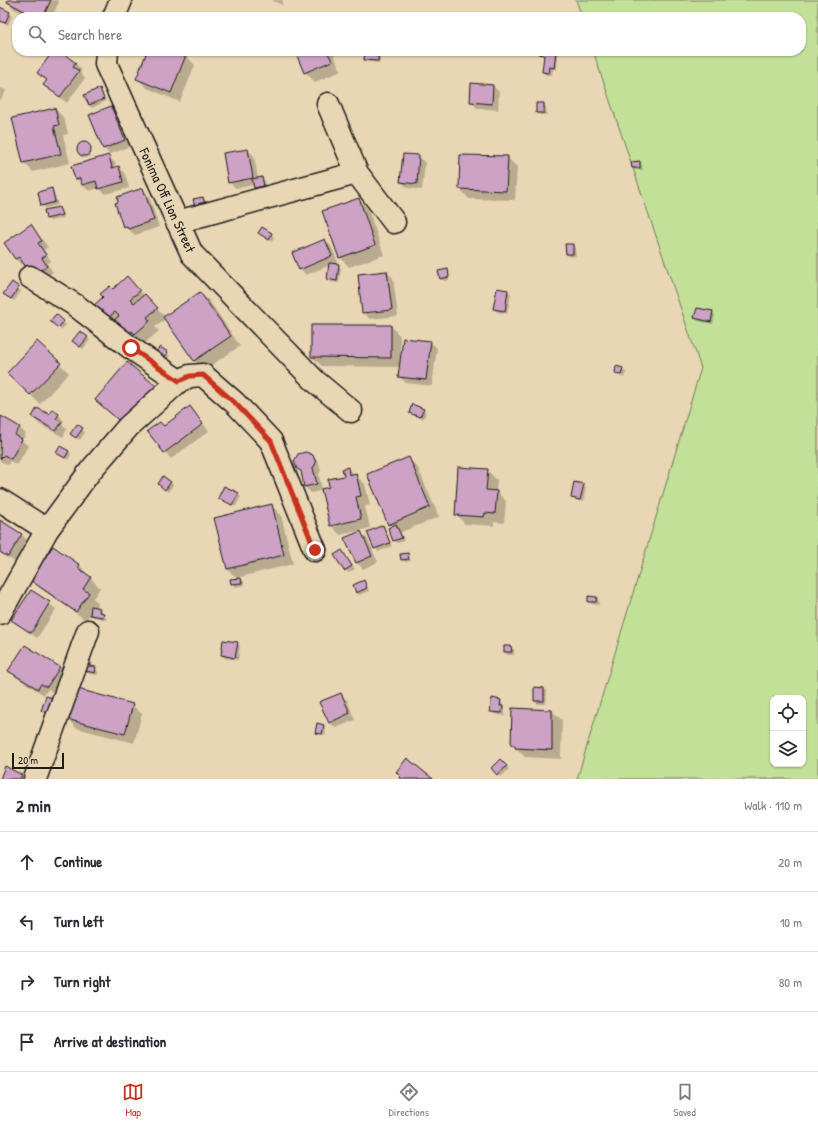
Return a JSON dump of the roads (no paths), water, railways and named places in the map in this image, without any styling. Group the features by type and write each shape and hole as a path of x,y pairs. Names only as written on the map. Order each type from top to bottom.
{"street":[{"path":"116,12 121,0"},
{"name":"Fonima Off Lion Street","path":"107,56 106,64 192,254 310,376 351,411"},
{"path":"328,104 357,173 394,222"},
{"path":"177,222 357,173"},
{"path":"30,277 75,305 131,348 179,381"},
{"path":"0,613 47,530 91,470 128,427 179,381 190,376 203,375 235,403 271,441 315,550"},
{"path":"0,500 47,530"},
{"path":"35,779 88,631"}]}
